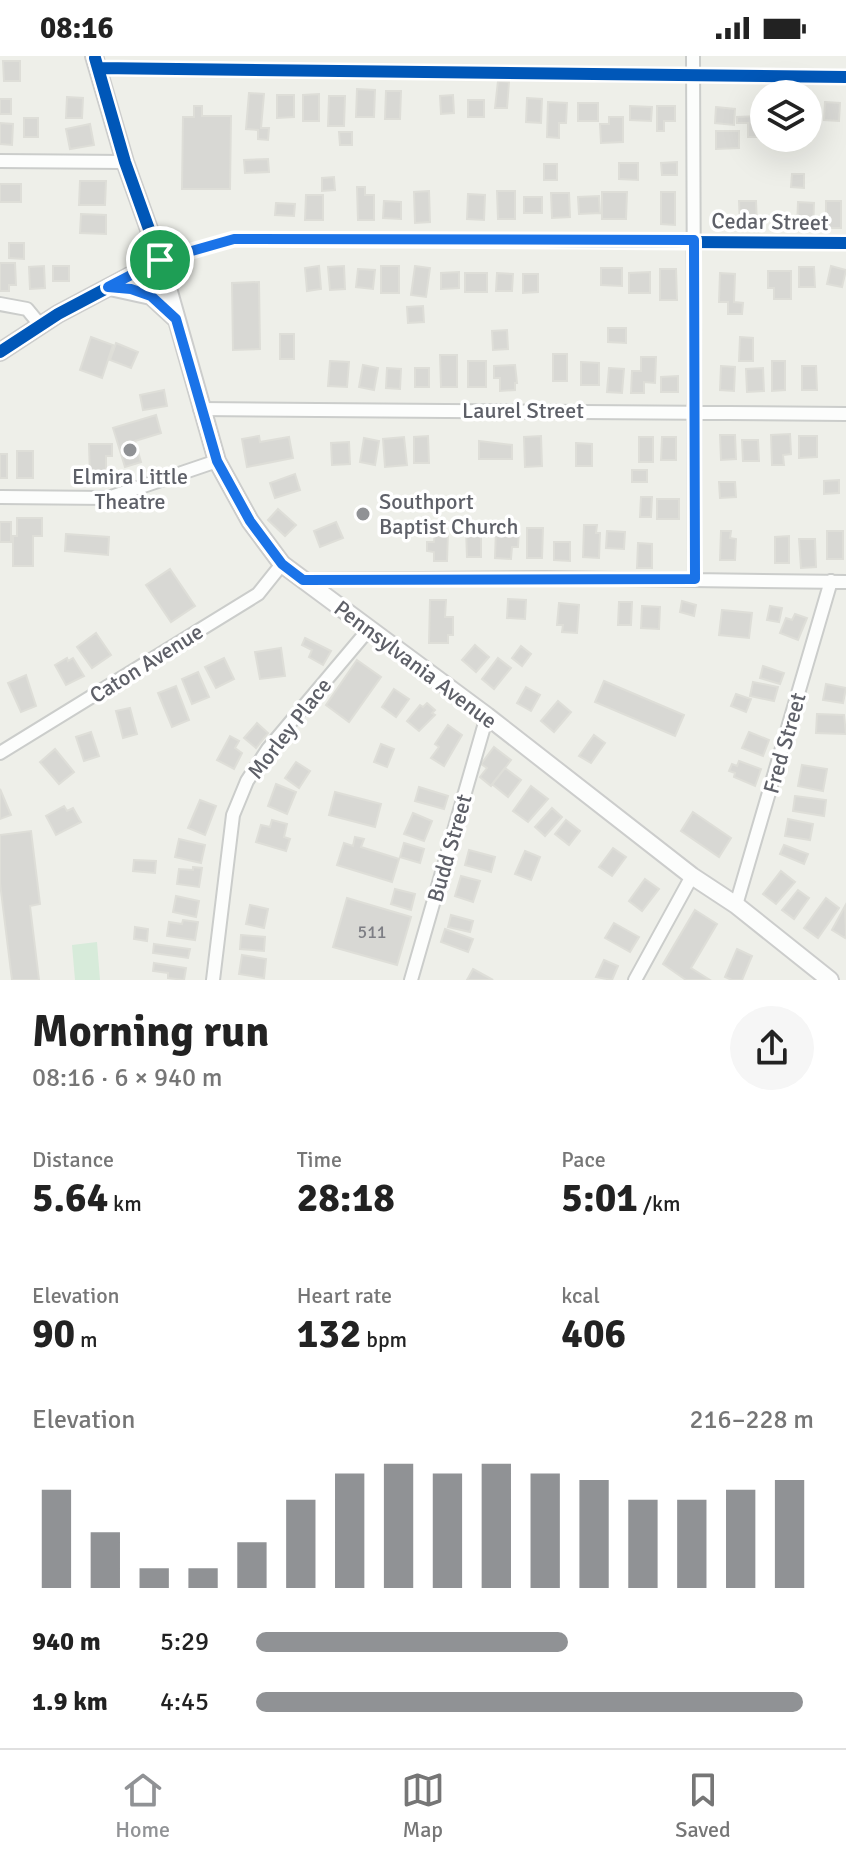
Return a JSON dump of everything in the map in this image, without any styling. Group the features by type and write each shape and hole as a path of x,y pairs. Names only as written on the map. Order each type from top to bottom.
{"main road":[{"name":"Pennsylvania Avenue","path":"96,62 125,162 160,260 217,461 250,521 282,564 487,716 692,876 736,905 830,980"},
{"name":"Cedar Street","path":"0,352 108,287 160,260"},
{"path":"108,287 131,289 151,296 176,319"}],"street":[{"path":"693,56 695,579"},
{"path":"96,62 846,77"},
{"path":"0,161 125,162"},
{"name":"Cedar Street","path":"160,260 234,239 846,243"},
{"path":"0,304 27,309 41,326"},
{"name":"Laurel Street","path":"200,409 846,414"},
{"path":"0,497 108,498 217,461"},
{"name":"Caton Avenue","path":"0,753 258,594 282,564"},
{"path":"303,580 695,579 846,582"},
{"name":"Fred Street","path":"736,905 831,581"},
{"name":"Morley Place","path":"213,980 233,815 247,781 268,749 369,629"},
{"name":"Budd Street","path":"411,980 487,716"},
{"path":"635,980 692,876"}],"green space":[{"path":"97,942 100,980 75,980 72,945"}],"building":[{"path":"3,61 20,61 20,81 4,81"},
{"path":"498,81 509,82 507,108 495,108"},
{"path":"357,89 375,90 374,117 356,117"},
{"path":"386,91 401,91 400,119 385,119"},
{"path":"249,93 264,94 261,128 269,128 268,140 258,139 258,130 246,129"},
{"path":"319,94 319,121 303,121 303,95"},
{"path":"277,95 294,95 294,117 277,118"},
{"path":"453,95 454,113 441,114 440,96"},
{"path":"329,96 345,96 344,126 328,126"},
{"path":"67,97 83,98 82,118 66,118"},
{"path":"527,98 542,99 541,123 526,122"},
{"path":"0,99 11,99 11,114 0,114"},
{"path":"468,100 484,100 484,117 468,117"},
{"path":"548,102 567,103 566,123 559,123 559,138 547,137"},
{"path":"825,102 840,103 839,121 824,120"},
{"path":"578,103 598,103 598,121 578,121"},
{"path":"194,106 202,106 202,116 231,116 230,189 182,189 183,117 194,117"},
{"path":"630,106 652,107 651,121 630,120"},
{"path":"657,106 675,106 675,121 664,121 664,131 657,131"},
{"path":"716,107 735,109 734,125 715,123"},
{"path":"750,116 750,137 748,123 737,123 737,117"},
{"path":"609,117 623,117 623,142 601,143 600,124 609,124"},
{"path":"24,118 38,118 38,137 24,137"},
{"path":"0,123 13,124 12,145 0,144"},
{"path":"90,124 94,145 70,149 66,129"},
{"path":"716,131 739,131 739,148 716,149"},
{"path":"339,132 352,132 352,145 340,145"},
{"path":"268,159 269,172 245,173 244,160"},
{"path":"677,162 677,175 662,175 661,163"},
{"path":"619,163 638,163 638,180 619,179"},
{"path":"544,164 557,164 557,180 544,180"},
{"path":"792,174 804,174 804,188 791,187"},
{"path":"334,177 335,190 322,191 322,178"},
{"path":"80,181 106,181 105,205 79,205"},
{"path":"0,184 21,184 21,202 0,202"},
{"path":"357,187 365,187 365,195 374,195 374,220 358,220"},
{"path":"429,191 430,222 415,223 414,192"},
{"path":"497,191 515,191 515,219 498,219"},
{"path":"602,192 627,192 626,219 602,219"},
{"path":"661,192 675,192 675,225 661,224"},
{"path":"551,193 569,193 570,217 552,218"},
{"path":"468,194 485,195 484,220 467,219"},
{"path":"306,195 323,195 323,220 305,220"},
{"path":"599,196 600,213 579,214 578,197"},
{"path":"524,197 542,197 542,213 524,213"},
{"path":"384,201 401,202 401,219 383,218"},
{"path":"739,201 756,201 757,226 740,226"},
{"path":"826,201 841,201 841,228 826,228"},
{"path":"798,202 814,203 813,230 797,229"},
{"path":"276,203 295,204 294,216 275,215"},
{"path":"81,214 106,215 106,234 80,233"},
{"path":"9,243 24,243 24,259 9,258"},
{"path":"0,263 15,263 16,285 9,285 9,291 0,291"},
{"path":"44,266 45,288 30,289 29,267"},
{"path":"53,266 69,266 69,281 53,281"},
{"path":"319,266 321,289 307,291 305,268"},
{"path":"344,266 345,289 330,290 328,267"},
{"path":"381,266 399,266 399,293 381,293"},
{"path":"415,266 430,268 426,297 411,295"},
{"path":"831,266 846,270 842,287 827,284"},
{"path":"799,267 814,267 815,287 799,287"},
{"path":"601,268 622,268 622,286 601,285"},
{"path":"358,269 375,270 373,289 356,287"},
{"path":"660,269 676,269 677,300 660,300"},
{"path":"768,271 791,271 791,299 774,299 774,288 768,288"},
{"path":"459,272 459,288 441,289 441,273"},
{"path":"650,272 650,293 629,293 629,273"},
{"path":"465,273 487,273 487,292 465,292"},
{"path":"497,273 513,274 512,291 496,291"},
{"path":"720,273 735,274 734,302 743,303 742,314 728,314 728,302 719,302"},
{"path":"523,274 538,274 538,292 523,293"},
{"path":"259,282 260,349 233,350 232,283"},
{"path":"423,306 424,322 408,323 407,307"},
{"path":"608,328 626,328 626,343 608,342"},
{"path":"507,330 508,349 493,350 492,331"},
{"path":"280,334 294,334 294,359 280,359"},
{"path":"91,337 113,345 102,378 80,370"},
{"path":"740,337 753,338 753,361 739,361"},
{"path":"116,343 138,352 131,368 110,360"},
{"path":"553,354 567,354 567,381 553,381"},
{"path":"440,355 457,355 457,387 441,387"},
{"path":"641,357 656,357 655,383 644,382 644,393 631,393 632,371 641,371"},
{"path":"330,361 349,362 347,387 328,386"},
{"path":"468,361 486,361 486,387 468,387"},
{"path":"772,361 785,361 785,390 772,391"},
{"path":"581,362 599,363 599,385 581,385"},
{"path":"363,365 378,368 374,390 359,387"},
{"path":"515,365 515,390 500,391 500,378 494,378 494,366"},
{"path":"721,366 735,367 734,391 720,390"},
{"path":"802,366 816,366 817,390 802,390"},
{"path":"387,368 401,369 400,389 386,388"},
{"path":"415,368 429,368 429,387 415,387"},
{"path":"609,368 624,369 622,393 607,392"},
{"path":"763,368 764,391 747,392 746,369"},
{"path":"678,376 678,392 661,392 661,377"},
{"path":"164,390 167,406 143,410 140,395"},
{"path":"156,415 161,433 135,441 141,462 125,467 113,428"},
{"path":"790,434 791,454 783,455 784,465 772,465 771,435"},
{"path":"720,435 735,435 736,459 721,460"},
{"path":"259,436 260,442 289,437 293,458 247,467 242,439"},
{"path":"428,436 429,463 414,463 414,437"},
{"path":"541,436 542,466 525,467 524,437"},
{"path":"799,436 817,436 817,457 799,458"},
{"path":"404,437 407,465 385,467 383,439"},
{"path":"639,437 653,437 653,462 639,462"},
{"path":"662,437 676,437 676,460 661,460"},
{"path":"364,438 379,441 375,465 360,462"},
{"path":"742,440 758,440 759,461 743,461"},
{"path":"479,441 512,445 512,459 479,459"},
{"path":"349,442 350,464 332,465 331,443"},
{"path":"576,443 592,444 592,466 576,466"},
{"path":"89,444 112,444 112,456 106,456 106,476 90,476"},
{"path":"17,451 33,451 33,478 17,478"},
{"path":"0,454 7,454 7,478 0,478"},
{"path":"632,470 647,470 647,482 632,482"},
{"path":"295,474 300,490 275,498 270,483"},
{"path":"839,480 839,493 824,494 824,481"},
{"path":"719,482 735,482 736,497 720,498"},
{"path":"641,497 652,497 651,517 640,517"},
{"path":"657,499 679,499 679,519 657,519"},
{"path":"278,509 296,525 285,536 268,520"},
{"path":"17,518 42,518 42,536 33,536 33,566 13,566 13,536 17,536"},
{"path":"0,522 11,522 11,542 0,542"},
{"path":"336,522 343,538 320,547 314,531"},
{"path":"584,525 597,525 596,533 600,533 599,558 583,557"},
{"path":"527,528 543,528 542,558 527,558"},
{"path":"466,529 481,529 481,557 467,557"},
{"path":"496,529 519,530 518,547 512,547 511,559 495,558"},
{"path":"607,531 625,532 624,549 606,548"},
{"path":"721,531 731,531 730,538 736,539 735,560 720,560"},
{"path":"827,531 843,531 843,559 827,559"},
{"path":"435,532 448,532 447,561 434,561 434,552 427,551 427,542 434,542"},
{"path":"66,534 109,537 108,555 65,551"},
{"path":"789,536 789,563 775,563 775,537"},
{"path":"799,539 815,539 816,567 801,568"},
{"path":"554,542 570,542 570,561 554,560"},
{"path":"638,543 652,544 652,568 637,568"},
{"path":"170,569 195,606 171,622 146,585"},
{"path":"508,599 526,600 525,619 507,618"},
{"path":"430,600 446,600 445,617 453,617 453,635 448,635 448,643 429,643"},
{"path":"682,601 696,605 694,616 680,612"},
{"path":"619,602 632,602 631,625 618,625"},
{"path":"559,603 579,605 577,633 562,632 563,625 557,625"},
{"path":"642,606 660,607 659,629 641,628"},
{"path":"770,606 782,608 779,622 767,620"},
{"path":"722,610 752,613 749,638 719,635"},
{"path":"795,614 807,618 798,640 780,633 786,618 792,620"},
{"path":"96,633 111,655 92,668 77,647"},
{"path":"305,638 331,651 323,665 309,657 312,650 302,645"},
{"path":"475,645 489,657 476,672 462,660"},
{"path":"521,646 531,654 522,666 512,658"},
{"path":"281,648 285,676 260,679 255,652"},
{"path":"67,658 68,661 73,658 84,676 66,685 55,665"},
{"path":"224,658 234,679 216,688 205,667"},
{"path":"498,658 511,668 494,689 482,679"},
{"path":"357,660 381,677 349,722 326,705"},
{"path":"763,666 784,673 780,684 760,678"},
{"path":"198,672 209,697 192,704 182,679"},
{"path":"26,675 36,706 21,712 8,683"},
{"path":"604,681 684,715 675,736 595,702"},
{"path":"753,682 778,687 774,701 750,696"},
{"path":"826,684 846,688 843,703 823,700"},
{"path":"176,686 189,720 172,727 158,693"},
{"path":"526,687 540,695 531,711 517,703"},
{"path":"394,689 409,699 396,717 382,707"},
{"path":"736,694 751,699 746,712 731,706"},
{"path":"558,701 571,712 554,732 541,721"},
{"path":"427,703 435,710 432,713 435,715 419,731 407,721 420,705 423,707"},
{"path":"130,708 137,734 123,738 116,711"},
{"path":"817,714 844,715 846,734 816,733"},
{"path":"257,723 268,733 256,748 244,738"},
{"path":"448,725 462,735 444,766 431,758 439,747 435,744"},
{"path":"91,732 99,756 84,761 76,737"},
{"path":"749,732 769,740 763,756 742,748"},
{"path":"594,735 605,743 591,763 579,756"},
{"path":"230,736 239,741 235,748 242,753 234,769 217,760"},
{"path":"381,744 394,749 387,767 374,762"},
{"path":"494,747 511,760 491,786 480,777 487,768 481,764"},
{"path":"55,749 74,772 59,784 40,762"},
{"path":"739,761 761,769 755,786 734,777 735,773 729,771 732,764 737,766"},
{"path":"296,762 310,771 299,788 285,778"},
{"path":"802,765 827,769 823,791 798,786"},
{"path":"505,768 521,780 508,797 492,784"},
{"path":"276,784 296,792 287,814 268,806"},
{"path":"531,786 548,799 528,822 513,811"},
{"path":"419,787 448,796 444,809 415,801"},
{"path":"0,789 11,815 0,819"},
{"path":"335,792 381,804 375,827 329,815"},
{"path":"795,796 826,800 824,816 793,811"},
{"path":"200,800 216,806 205,835 188,828"},
{"path":"64,806 67,811 73,808 81,822 56,835 46,816"},
{"path":"552,808 562,817 545,836 535,827"},
{"path":"693,812 731,838 719,857 681,831"},
{"path":"413,813 432,821 424,841 404,834"},
{"path":"788,819 813,824 810,840 785,836"},
{"path":"272,820 287,824 284,837 290,839 286,851 256,842 261,825 270,827"},
{"path":"566,820 580,831 569,845 555,834"},
{"path":"31,831 40,904 30,906 39,980 12,980 0,883 0,835"},
{"path":"355,837 364,839 361,847 399,859 392,882 337,865 344,843 353,846"},
{"path":"179,839 205,845 201,863 175,857"},
{"path":"404,843 424,849 420,863 400,857"},
{"path":"784,845 808,854 804,864 780,854"},
{"path":"613,848 626,857 612,876 599,867"},
{"path":"469,850 495,857 491,872 465,865"},
{"path":"525,851 540,857 531,880 515,874"},
{"path":"134,860 156,861 155,873 133,871"},
{"path":"193,867 202,868 199,887 177,884 179,869 193,870"},
{"path":"781,871 795,882 776,904 763,894"},
{"path":"461,876 480,881 473,902 455,896"},
{"path":"645,879 659,889 642,911 629,901"},
{"path":"395,889 415,894 411,910 391,904"},
{"path":"798,890 809,898 794,919 782,910"},
{"path":"176,896 199,901 196,917 173,912"},
{"path":"347,898 411,917 397,965 333,947"},
{"path":"826,898 839,908 818,938 804,928"},
{"path":"250,905 268,909 264,928 246,924"},
{"path":"845,906 846,935 845,938 832,930"},
{"path":"695,910 717,924 691,968 710,980 686,980 663,964"},
{"path":"451,915 473,921 470,932 448,927"},
{"path":"183,920 198,922 195,940 167,936 169,922 182,924"},
{"path":"614,923 639,937 630,952 605,938"},
{"path":"135,927 148,929 147,941 134,939"},
{"path":"445,929 473,939 468,952 441,942"},
{"path":"241,935 265,937 264,951 240,949"},
{"path":"154,944 190,949 188,958 153,953"},
{"path":"737,949 752,956 742,980 732,980 725,977"},
{"path":"242,955 266,959 264,978 239,974"},
{"path":"604,960 618,966 612,980 596,977"},
{"path":"154,963 186,968 184,980 168,978 168,973 153,971"},
{"path":"473,969 493,980 467,980"}],"cycle path":[{"path":"95,58 125,162 160,260"},
{"path":"98,68 846,77"},
{"path":"0,352 58,314 160,260 234,239 846,243"}],"place":[{"name":"Elmira Little Theatre","path":"130,450"},
{"name":"Southport Baptist Church","path":"363,514"}],"route":[{"path":"234,239 694,240 695,579 303,580 282,564 250,521 217,461 176,319 151,296 131,289 108,287 160,260 234,239"}]}
